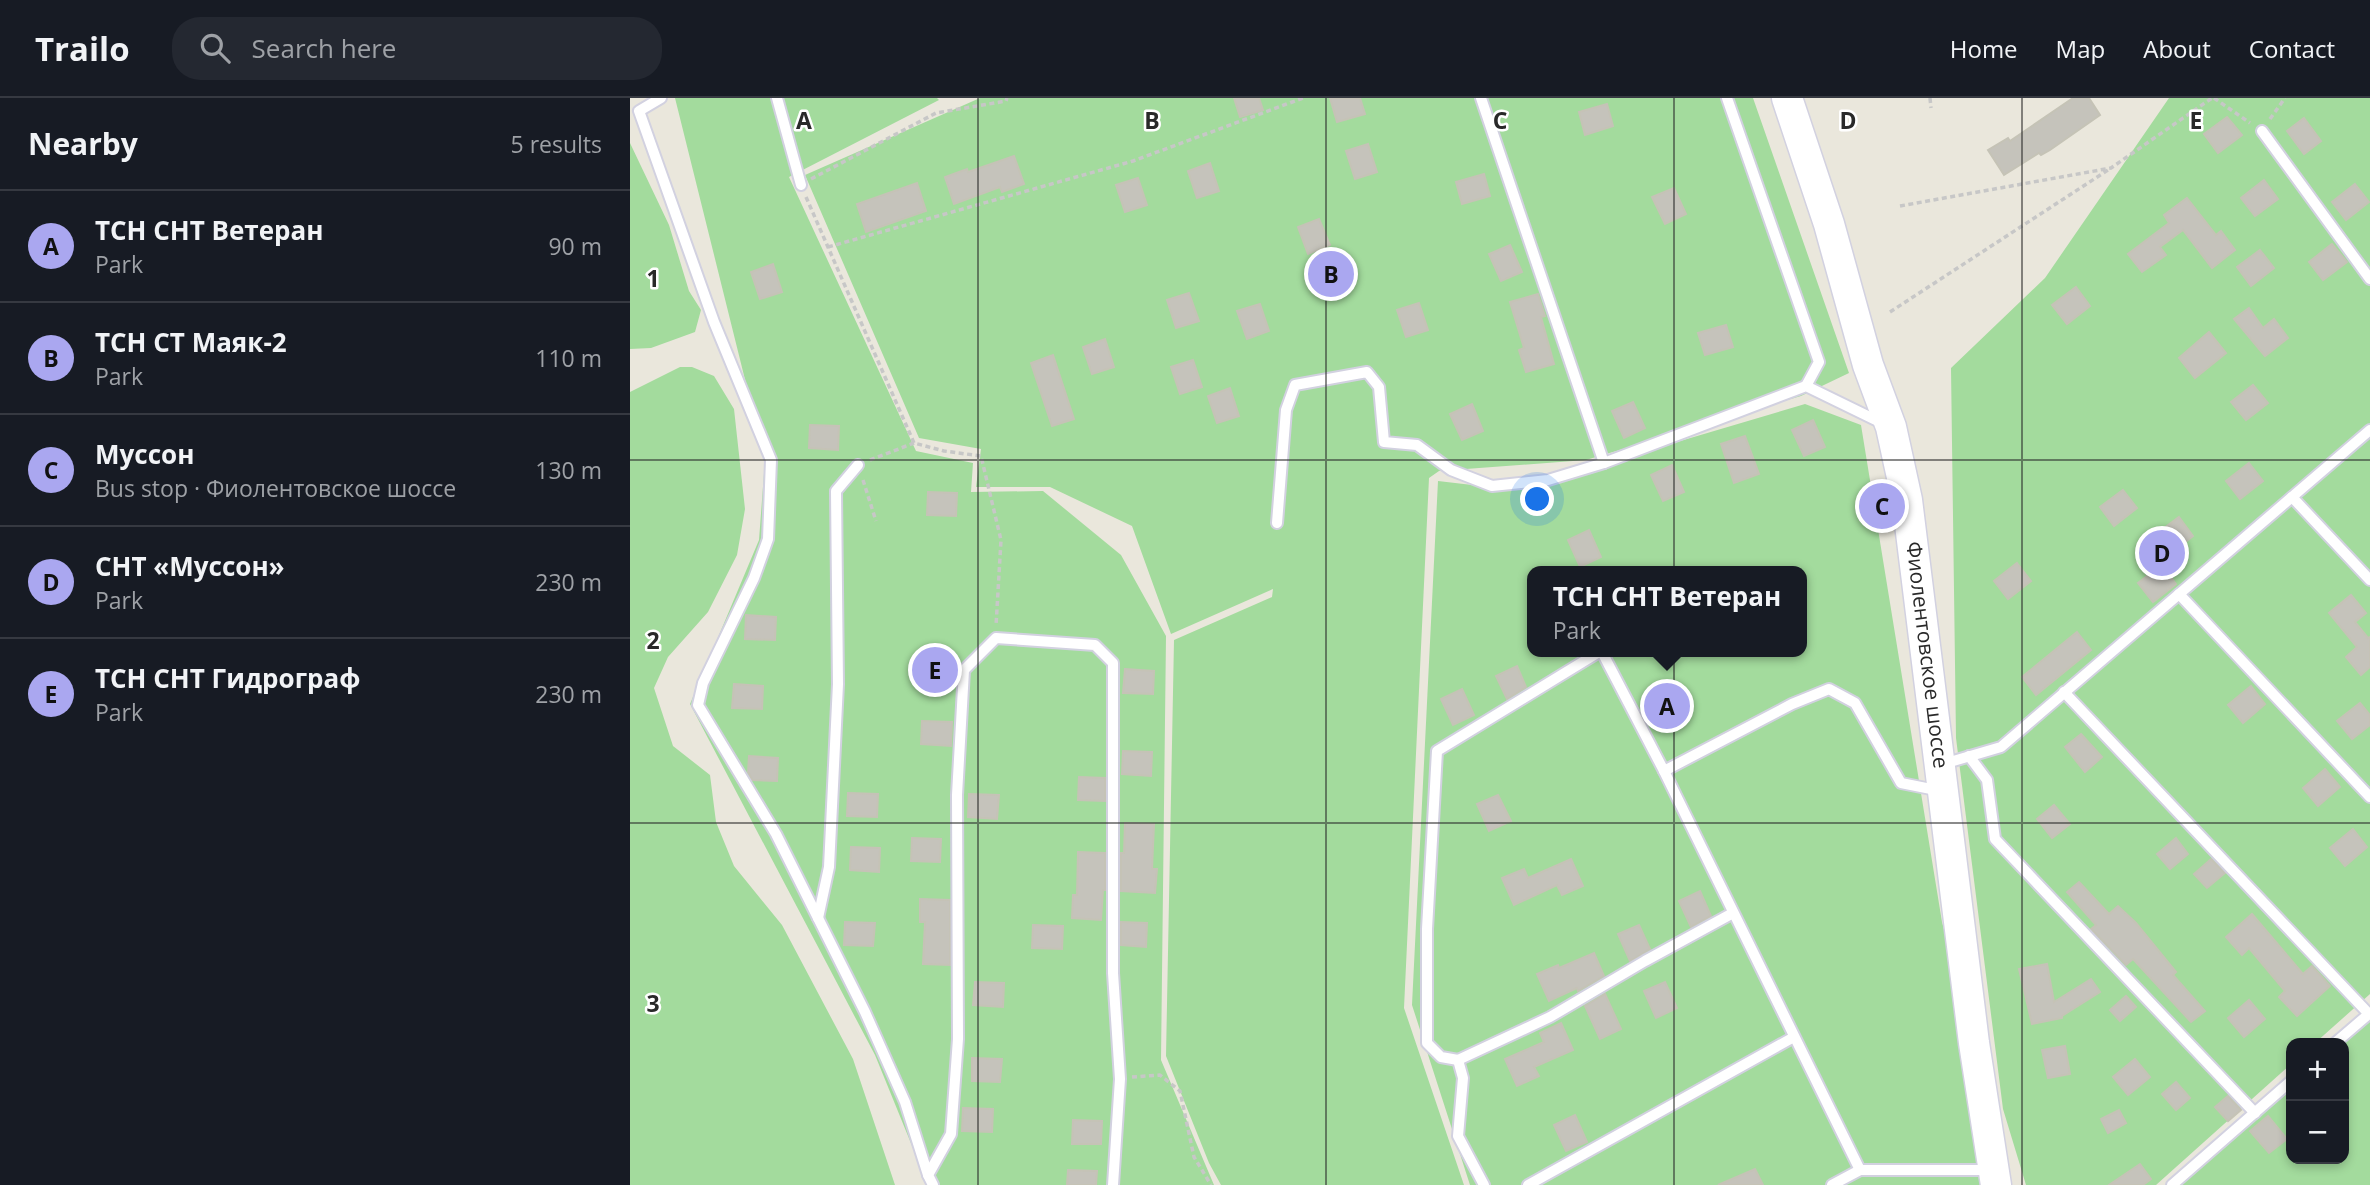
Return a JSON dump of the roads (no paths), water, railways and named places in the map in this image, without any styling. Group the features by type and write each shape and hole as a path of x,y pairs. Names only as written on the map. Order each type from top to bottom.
{"main road":[{"name":"Фиолентовское шоссе","path":"1787,98 1829,223 1868,365 1891,427 1907,500 1994,1177"}],"lane":[{"path":"661,98 639,111 715,322 771,460 768,539 754,578 703,683 698,705 776,834 865,1012 905,1102 931,1180"},
{"path":"776,98 801,185"},
{"path":"1480,98 1604,463"},
{"path":"1277,523 1286,410 1295,385 1367,372 1379,387 1384,442 1417,445 1451,470 1492,485 1548,480 1604,463 1806,386 1819,362 1727,98"},
{"path":"2262,131 2370,279"},
{"path":"1806,386 1891,427"},
{"path":"1664,771 1792,704 1829,689 1855,703 1901,783 1942,778 1969,756 2001,747 2370,430"},
{"path":"818,918 829,867 837,697 836,491 858,465"},
{"path":"2292,497 2370,580"},
{"path":"2179,594 2370,797"},
{"path":"931,1180 951,1134 957,1053 957,795 964,670 996,638 1095,645 1113,663 1113,973 1120,1079 1113,1185"},
{"path":"1592,657 1437,751 1427,929 1427,1043 1441,1057 1458,1060 1550,1017 1733,913"},
{"path":"1603,657 1664,771 1860,1170"},
{"path":"2064,692 2369,1013 2341,1038"},
{"path":"1969,756 1987,780 1995,839 2255,1113"},
{"path":"1528,1185 1794,1037"},
{"path":"1458,1060 1463,1078 1458,1136 1484,1185"},
{"path":"2172,1185 2286,1085"},
{"path":"1832,1185 1860,1170 1994,1177"}],"place":[{"name":"ТСН СТ Маяк-2","path":"1331,274"},
{"name":"Муссон","path":"1882,506"},
{"name":"СНТ «Муссон»","path":"2162,553"},
{"name":"ТСН СНТ Гидрограф","path":"935,670"},
{"name":"ТСН СНТ Ветеран","path":"1667,706"}]}
